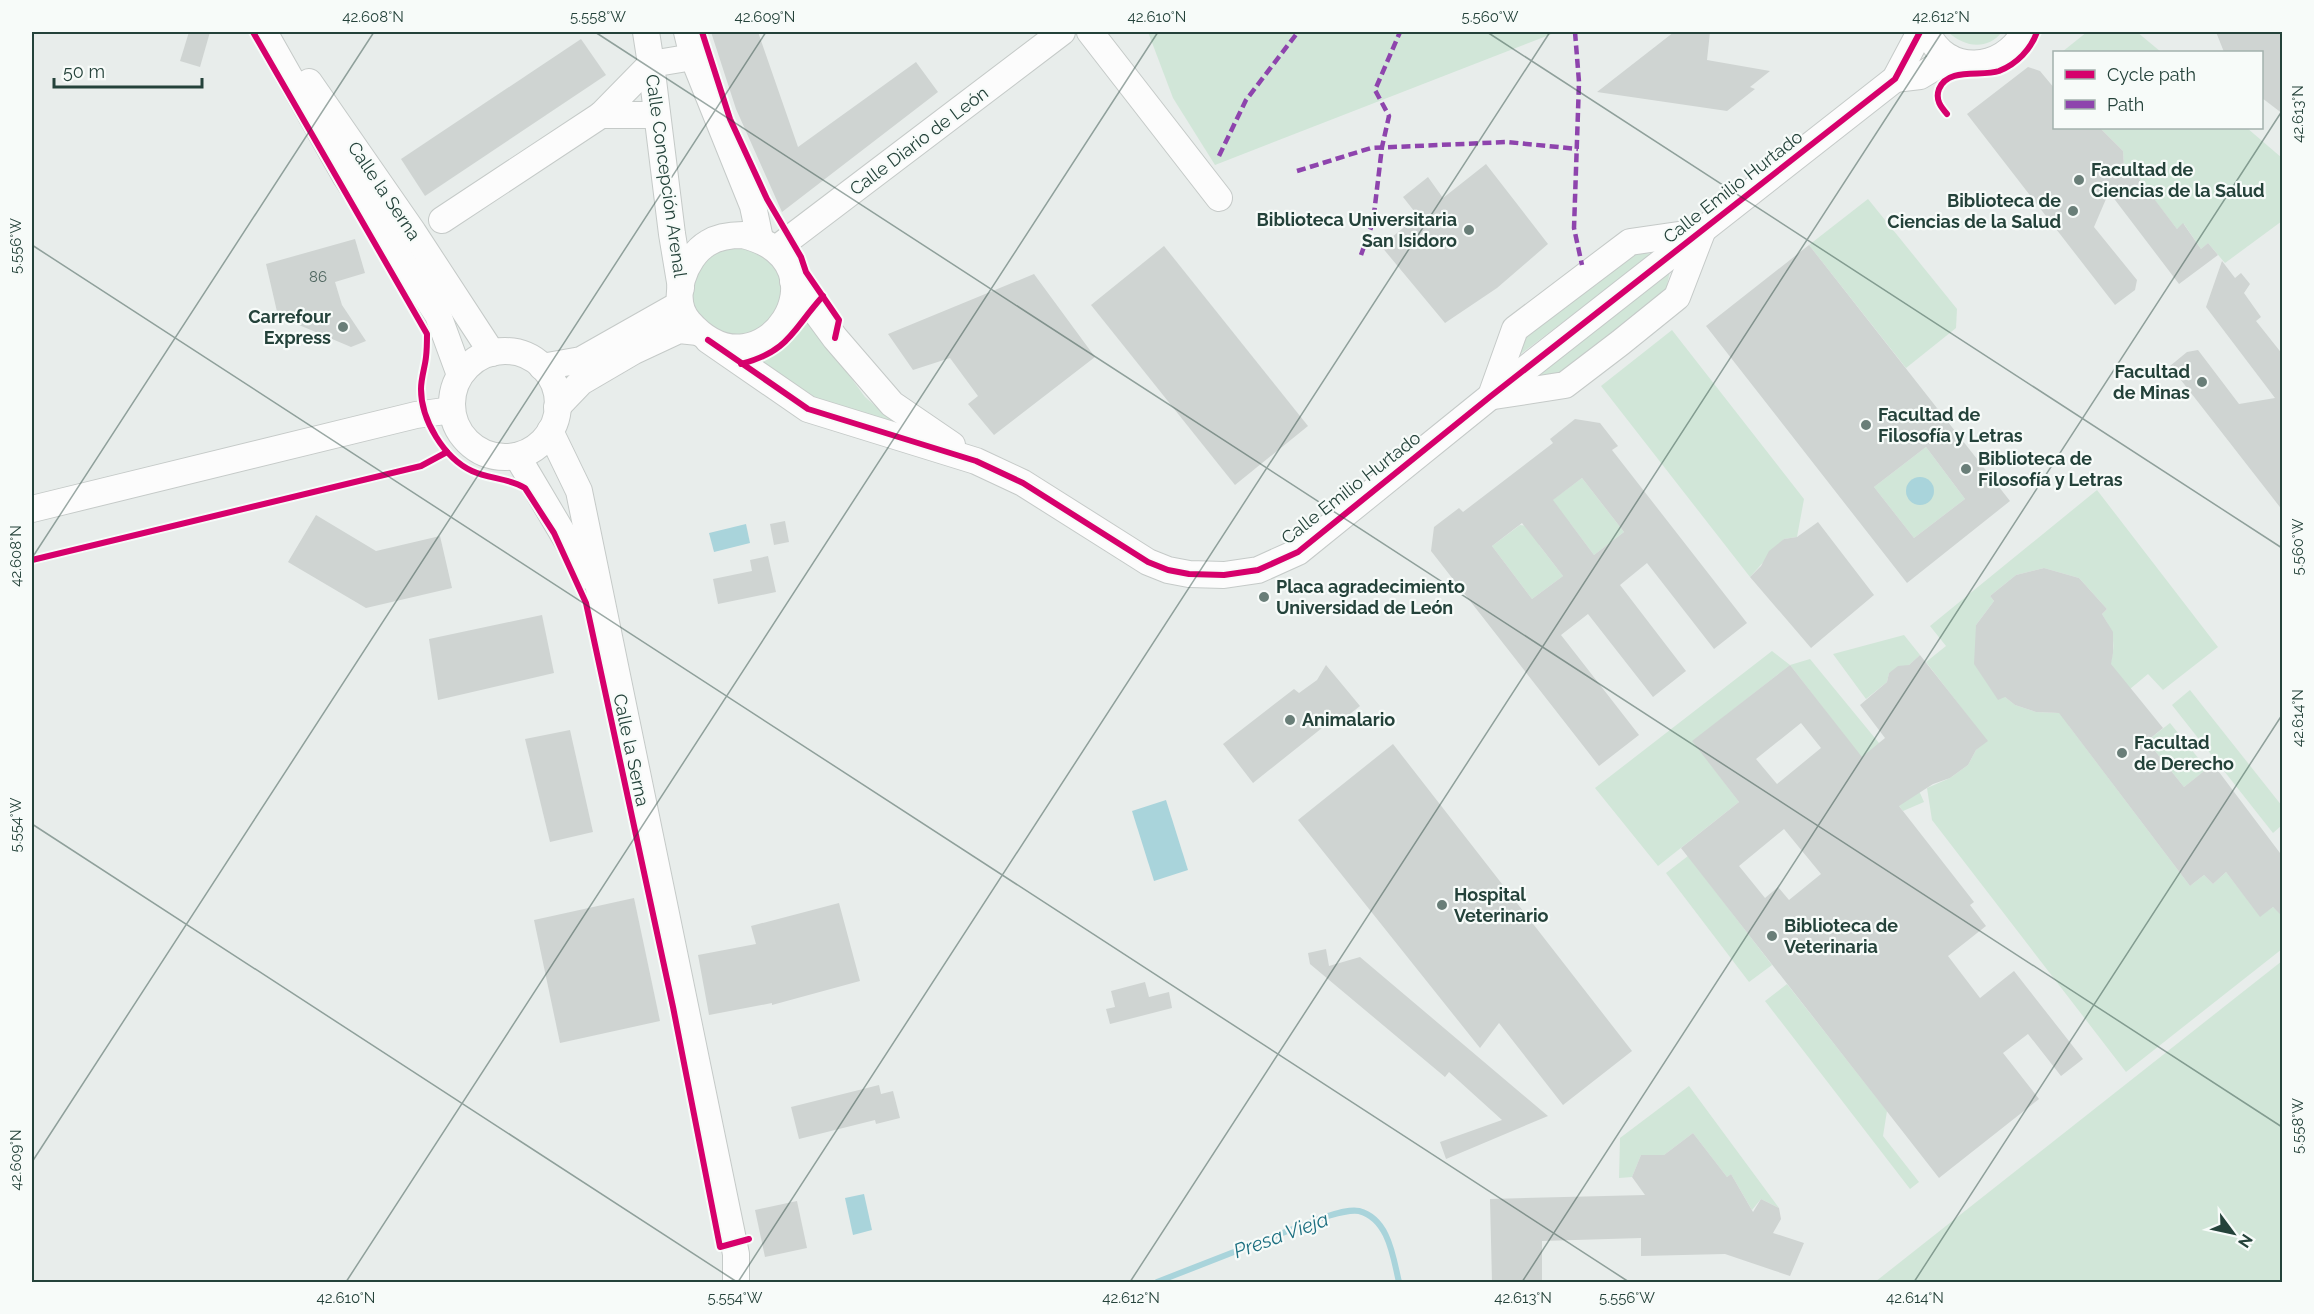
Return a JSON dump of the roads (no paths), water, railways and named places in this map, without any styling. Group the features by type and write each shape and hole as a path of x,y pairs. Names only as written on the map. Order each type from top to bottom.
{"street":[{"name":"Calle la Serna","path":"264,32 346,177 438,315 460,375"},
{"name":"Calle la Serna","path":"274,32 413,232 492,352"},
{"name":"Calle Concepción Arenal","path":"646,32 680,296"},
{"path":"680,296 581,360 542,367 531,358 505,351 492,352 474,361 460,375 453,392 452,410 456,427 467,442 481,452 499,457 517,456 539,444 581,382 634,351 679,330 703,336 726,346 744,347 762,342 777,332 788,317 794,300 793,281 788,264 768,244 693,57 687,32"},
{"name":"Calle Diario de León","path":"768,244 1062,32"},
{"path":"1090,32 1219,198"},
{"name":"Calle Emilio Hurtado","path":"703,336 808,409 976,461 1023,483 1148,562 1168,570 1189,574 1224,575 1258,570 1298,552 1491,396 1895,79 1920,32"},
{"path":"1927,32 1939,50 1950,58 1967,63 1984,63 2000,58 2014,47 2024,32"},
{"name":"Calle Concepción Arenal","path":"651,64 693,57"},
{"name":"Calle Emilio Hurtado","path":"1895,79 1920,76 1950,58"},
{"path":"442,220 601,115 651,64"},
{"path":"601,115 657,115"},
{"name":"Calle Emilio Hurtado","path":"1491,396 1515,329 1630,242 1702,231"},
{"name":"Calle Emilio Hurtado","path":"1491,396 1565,386 1620,343 1677,297 1702,231"},
{"path":"703,336 687,320 680,296 685,271 694,255 708,243 724,236 743,235 768,244"},
{"name":"Calle Emilio Hurtado","path":"793,281 834,338 892,404 976,461"},
{"name":"Calle la Serna","path":"542,367 551,378 556,392 554,419 579,491 736,1254 736,1282"},
{"path":"32,509 416,415 452,410"},
{"name":"Calle la Serna","path":"517,456 600,598"},
{"name":"Calle la Serna","path":"736,1254 751,1282"}],"water":[{"path":"1920,477 1930,481 1934,491 1930,501 1920,505 1910,501 1906,491 1910,481"},
{"path":"746,524 750,543 714,552 709,533"},
{"path":"1166,800 1188,870 1154,881 1132,811"},
{"path":"864,1194 872,1230 853,1235 845,1198"}],"waterway":[{"name":"Presa Vieja","path":"1157,1282 1321,1218 1354,1211 1369,1215 1383,1230 1392,1251 1399,1282"}],"place":[{"name":"Facultad de Ciencias de la Salud","path":"2079,180"},
{"name":"Biblioteca de Ciencias de la Salud","path":"2073,211"},
{"name":"Biblioteca Universitaria San Isidoro","path":"1469,230"},
{"name":"Carrefour Express","path":"343,327"},
{"name":"Facultad de Minas","path":"2202,382"},
{"name":"Facultad de Filosofía y Letras","path":"1866,425"},
{"name":"Biblioteca de Filosofía y Letras","path":"1966,469"},
{"name":"Placa agradecimiento Universidad de León","path":"1264,597"},
{"name":"Animalario","path":"1290,720"},
{"name":"Facultad de Derecho","path":"2122,753"},
{"name":"Hospital Veterinario","path":"1442,905"},
{"name":"Biblioteca de Veterinaria","path":"1772,936"}]}
